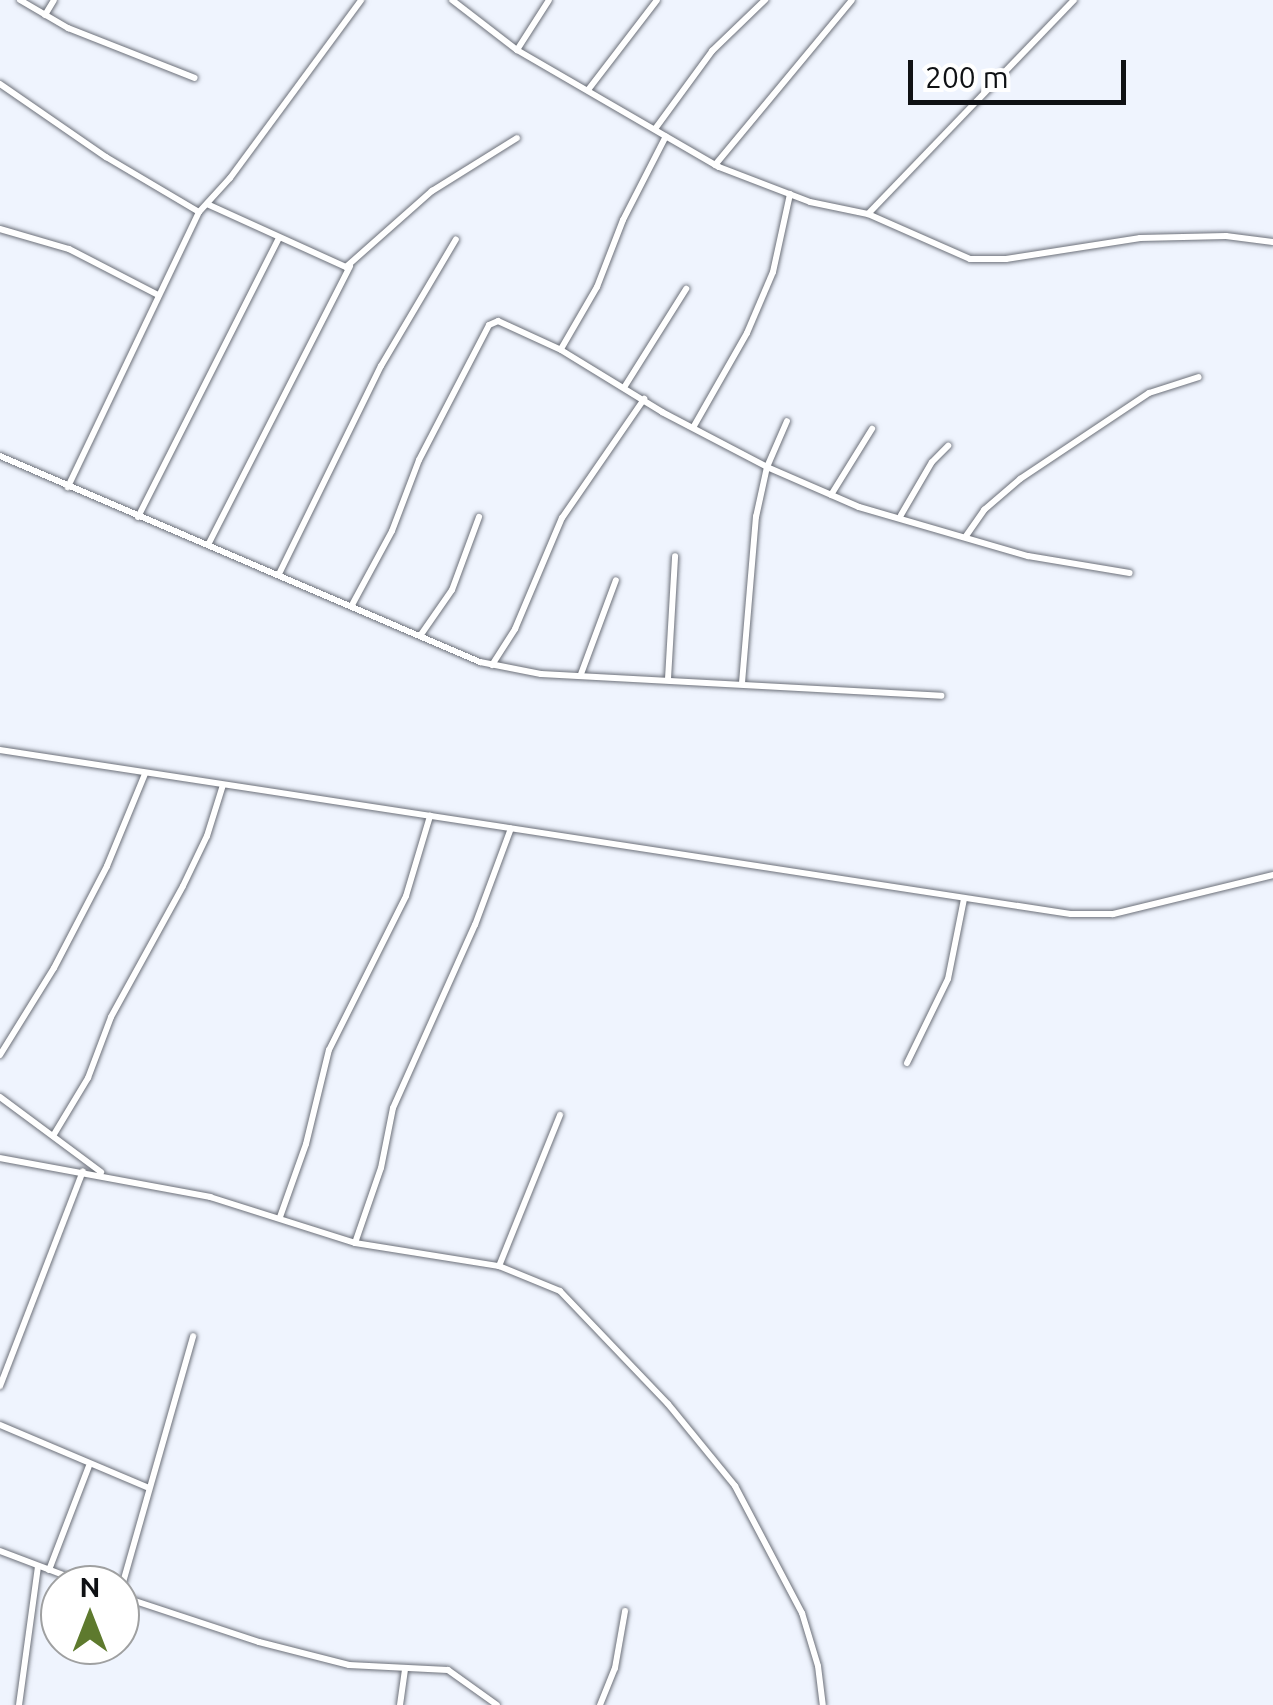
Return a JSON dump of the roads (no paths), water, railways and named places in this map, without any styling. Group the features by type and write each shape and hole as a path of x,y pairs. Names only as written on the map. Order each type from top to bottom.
{"street":[{"path":"20,0 45,15 195,78"},
{"path":"45,15 54,0"},
{"path":"68,487 199,212 361,0"},
{"path":"517,50 549,0"},
{"path":"588,90 657,0"},
{"path":"656,130 712,51 765,0"},
{"path":"715,164 762,102 852,0"},
{"path":"868,214 1074,0"},
{"path":"454,1 517,50 715,164 790,194 868,214 970,259 1006,260 1140,238 1226,236 1273,242"},
{"path":"0,84 106,156 199,212"},
{"path":"560,350 598,288 623,220 666,136"},
{"path":"208,546 350,266 432,191 518,138"},
{"path":"694,426 747,333 773,272 790,194"},
{"path":"207,204 335,265 350,266"},
{"path":"0,229 69,250 158,295"},
{"path":"138,517 280,238"},
{"path":"280,574 381,366 456,239"},
{"path":"625,386 686,288"},
{"path":"352,605 392,531 419,460 489,325 498,321 560,350 766,467 859,507 901,515 1028,556 1130,573"},
{"path":"966,536 984,510 1020,478 1149,393 1199,376"},
{"path":"492,664 532,593 544,552 562,518 644,400"},
{"path":"742,683 751,560 766,467 787,420"},
{"path":"831,495 872,429"},
{"path":"901,515 948,446"},
{"path":"0,456 420,636 520,672 941,696"},
{"path":"420,636 452,590 479,517"},
{"path":"668,679 676,556"},
{"path":"581,674 616,580"},
{"path":"0,750 1072,914 1114,914 1273,875"},
{"path":"0,1055 72,934 106,866 144,774"},
{"path":"52,1136 88,1078 111,1017 196,860 223,785"},
{"path":"280,1217 306,1144 329,1050 406,896 430,816"},
{"path":"355,1243 381,1168 393,1108 475,925 511,828"},
{"path":"907,1063 948,979 964,899"},
{"path":"0,1097 106,1175"},
{"path":"499,1266 560,1114"},
{"path":"0,1158 106,1175 280,1217 355,1243 499,1266 547,1283 575,1302 735,1486 802,1613 818,1666 823,1705"},
{"path":"0,1386 83,1171"},
{"path":"127,1565 193,1336"},
{"path":"0,1425 89,1466 147,1487"},
{"path":"51,1565 89,1466"},
{"path":"0,1551 38,1566 19,1705"},
{"path":"140,1601 259,1642 349,1665 455,1672 497,1705"},
{"path":"600,1705 615,1668 626,1612"},
{"path":"400,1705 405,1670"}]}
